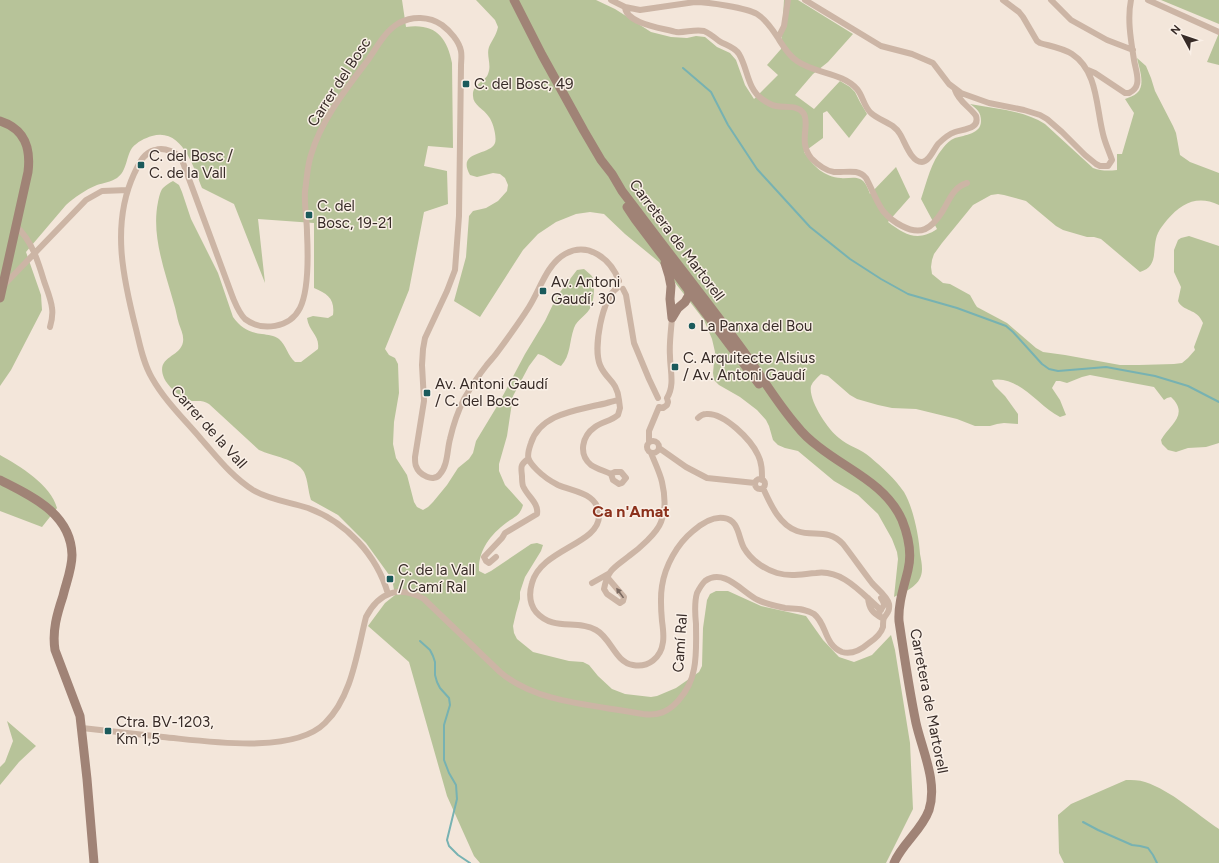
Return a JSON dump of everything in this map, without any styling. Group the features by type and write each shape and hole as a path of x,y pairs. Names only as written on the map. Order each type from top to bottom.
{"main road":[{"name":"Carretera de Martorell","path":"514,0 555,78 601,160 612,174 622,191 755,366 779,404 797,426 818,447 880,489 889,498 896,509 906,530 910,560 898,612 916,723 930,774 932,793 929,810 924,820 897,855 894,863"},
{"path":"0,121 12,126 19,133 24,139 29,152 28,172 0,298"},
{"path":"601,160 608,176 634,218 688,288 710,320 768,394 779,404"},
{"path":"661,253 669,276 672,318"},
{"path":"672,318 689,295 687,282 681,269"},
{"path":"670,295 676,287 681,286 688,288 704,299"},
{"path":"670,295 674,303 694,304 710,320"},
{"path":"0,480 35,498 48,507 58,518 68,536 71,550 70,571 56,620 54,638 55,650 80,716 94,863"}],"street":[{"path":"611,0 626,7 640,10 704,2 755,13 774,32 787,52 796,61 847,81 855,87 870,112 894,127 900,133 913,157 920,162 927,160 939,143 946,137 952,133 971,128 977,122 976,116 957,96 955,90"},
{"path":"778,38 784,26 788,0"},
{"path":"805,0 881,46 912,54 933,63 955,90 967,96 1000,106 1024,110 1040,115 1062,132 1096,164 1100,166 1108,166 1112,160 1102,133 1096,95 1088,70 1072,53 1040,43 1023,17 1003,0"},
{"path":"1051,0 1071,20 1107,40 1133,50"},
{"path":"1088,70 1126,93 1129,93 1136,88 1138,84 1130,15 1131,0"},
{"path":"1148,0 1219,32"},
{"path":"626,7 628,15 644,24 681,33 699,30 704,31 737,51 754,91 763,100 777,106 795,107 802,112 805,118 806,148 812,158 828,170 835,172 856,172 863,175 883,211 895,222 905,228 921,231 929,228 938,218 956,190 960,186 967,183"},
{"name":"Carrer del Bosc","path":"128,190 139,164 148,153 153,150 163,149 180,157 189,177 233,298 242,315 253,323 264,326 277,326 286,323 300,309 306,284 307,232 304,199 311,155 318,137 329,115 386,34 399,23 408,19 422,18 433,20 452,34 461,51 459,216 455,270 425,338 423,349 422,365 424,401 415,457 416,467 425,476 434,478 441,474 444,468 455,423 465,398 483,370 529,306 550,268 557,260 565,254 578,250 588,250 593,252 603,257 613,268 619,281 616,284 620,289"},
{"path":"3,286 80,204 90,196 102,191 128,190"},
{"name":"Carrer de la Vall","path":"128,190 123,209 120,241 121,258 146,366 162,394 233,475 242,482 266,496 309,509 332,521 352,536 380,571 388,594"},
{"path":"16,226 22,232 35,253 52,308 50,327"},
{"path":"611,474 597,469 588,462 584,454 583,445 586,436 591,430 618,415 620,408 618,391 601,367 598,360 597,344 599,330 608,300 611,293 620,289 626,295 634,343 648,379 658,398 656,403 659,407"},
{"path":"659,407 663,408 666,406 672,384 670,356 672,318"},
{"path":"658,398 662,396 667,398"},
{"path":"496,557 489,563 484,557 505,534 537,514 538,509 536,505 522,485 521,467 522,464 528,459 532,439 543,425 551,419 565,413 619,400"},
{"path":"592,583 608,575 612,569 640,547 661,523 665,502 662,482 652,453 646,449 649,442 649,431 659,407"},
{"path":"698,418 702,415 711,414 726,421 749,441 761,464 762,480 764,483 762,488 778,516 784,523 796,531 831,535 838,538 889,603 887,616 882,618"},
{"path":"649,442 656,442 659,448 686,467 707,478 755,483 758,480 762,480"},
{"path":"652,453 656,452 659,448"},
{"path":"528,459 535,468 547,478 586,495 593,500 596,503 599,517 595,530 570,547 554,555 534,576 530,594 532,605 540,616 554,624 583,626 598,632 628,664 638,666 648,664 660,654 664,643 661,592 666,572 674,555 687,536 694,529 713,519 722,517 727,518 734,523 744,548 751,557 767,570 794,576 829,573 847,581 881,610"},
{"path":"755,483 757,488 762,488"},
{"name":"Camí Ral","path":"388,594 411,592 424,599 500,672 524,688 553,698 653,715 668,711 680,699 691,681 694,670 696,650 697,593 704,582 714,577 719,577 731,582 759,601 782,607 809,611 818,618 833,647 844,653 855,652 873,640 881,631 882,618"},
{"path":"878,590 884,603 884,606 880,612 882,618"},
{"path":"82,728 224,743 269,742 300,738 324,724 336,710 346,690 366,617 370,608 388,594"},
{"path":"868,598 868,604 871,610 882,618"}],"green space":[{"path":"0,0 402,0 406,27 425,27 438,34 447,46 452,63 453,148 428,146 424,166 447,171 448,204 424,212 409,290 385,349 389,355 395,358 398,364 399,393 394,422 393,444 396,458 407,475 414,502 417,507 423,510 428,507 447,485 458,468 469,459 473,453 476,441 545,321 557,296 577,270 584,269 594,280 593,300 590,309 575,325 567,357 561,366 538,354 529,366 513,396 507,436 499,464 499,471 505,485 523,505 518,514 500,528 486,544 479,564 479,571 485,574 491,571 531,544 537,543 543,545 525,577 520,592 520,599 513,626 517,639 533,652 569,661 583,662 589,665 612,689 625,694 651,697 657,696 676,688 699,672 702,666 703,628 707,600 710,594 716,591 728,591 761,606 806,616 823,640 839,657 854,662 872,655 891,635 895,650 910,743 913,809 886,863 480,863 474,856 447,796 409,662 368,626 385,603 395,595 392,579 366,543 338,515 311,500 305,475 301,468 290,461 259,450 209,404 203,401 188,400 180,395 172,389 166,381 162,371 165,361 178,351 183,342 175,306 163,266 156,228 158,202 163,188 173,181 179,185 191,219 218,273 233,317 242,327 249,331 273,336 279,339 295,362 301,362 318,349 316,337 308,323 307,318 313,316 328,318 333,315 333,305 330,298 323,292 314,288 314,223 258,219 265,283 234,204 202,188 191,160 179,143 162,135 144,139 132,148 123,172 117,178 88,189 69,202 26,252 41,295 42,310 11,370 0,386"},
{"path":"476,0 596,0 615,9 651,32 671,37 705,37 717,47 730,53 736,60 745,85 754,99 778,75 767,65 781,49 784,0 798,0 853,34 828,62 813,74 795,95 814,109 840,81 855,92 867,114 849,138 827,111 823,113 823,138 804,152 811,162 824,173 835,177 858,178 862,180 870,194 896,167 910,197 888,222 906,233 918,236 930,233 937,229 921,199 935,159 950,141 972,133 978,129 980,125 981,118 979,113 977,109 970,104 1018,113 1036,119 1045,124 1093,168 1099,170 1117,170 1117,154 1122,154 1134,113 1125,99 1136,94 1140,90 1141,86 1141,76 1137,58 1146,66 1155,91 1173,126 1176,133 1180,155 1190,162 1219,173 1219,205 1211,202 1197,201 1190,202 1178,209 1159,231 1156,239 1153,261 1146,269 1140,272 1101,239 1087,237 1063,230 1026,201 1004,195 991,195 973,205 942,243 934,254 932,260 932,274 943,283 950,284 970,295 977,307 1007,323 1036,348 1043,352 1120,365 1174,364 1182,363 1195,350 1194,347 1203,323 1194,312 1183,307 1178,301 1181,287 1174,272 1174,250 1178,240 1189,236 1219,246 1219,443 1206,447 1188,448 1176,452 1168,450 1162,444 1161,440 1176,420 1179,409 1171,397 1164,400 1154,387 1090,375 1067,383 1056,381 1052,388 1060,400 1066,415 1060,417 1028,392 1011,382 992,380 995,386 1005,396 1018,414 1018,424 1004,423 990,426 975,426 957,419 916,409 892,408 857,399 850,395 828,376 821,374 812,384 811,392 816,406 825,422 839,438 866,454 880,465 904,492 910,505 918,539 922,565 921,575 913,587 894,597 898,559 897,552 892,539 878,514 858,495 834,481 798,451 778,445 773,440 766,420 757,410 740,397 719,385 714,380 713,373 715,352 712,339 704,320 659,262 625,234 604,214 590,212 576,214 556,222 538,234 523,250 480,317 454,301 466,257 469,216 473,211 486,208 498,201 507,191 508,185 505,178 500,174 493,173 477,177 470,175 467,167 467,161 470,157 487,150 495,143 494,130 490,119 473,99 473,92 488,74 488,50 498,27 495,20"},
{"path":"1161,0 1219,0 1219,24"},
{"path":"1219,33 1219,65 1207,62"},
{"path":"0,455 34,477 42,484 54,500 57,508 42,527 0,511"},
{"path":"7,721 36,746 19,762 0,785 0,767 5,762 13,741"},
{"path":"1126,780 1143,781 1165,791 1219,829 1219,863 1064,863 1059,853 1058,815 1071,804"}],"waterway":[{"path":"683,68 711,92 728,125 757,169 810,227 850,259 881,279 908,294 957,308 1006,326 1042,364 1049,369 1058,371 1106,367 1155,376 1188,386 1219,402"},
{"path":"420,641 430,650 433,656 437,682 449,698 450,705 444,725 444,760 456,785 457,799 447,840 449,846 458,855 470,863"},
{"path":"1083,822 1132,845 1148,848 1157,863"}],"place":[{"name":"C. del Bosc, 49","path":"466,84"},
{"name":"C. del Bosc / C. de la Vall","path":"141,165"},
{"name":"C. del Bosc, 19-21","path":"309,215"},
{"name":"Av. Antoni Gaudí, 30","path":"543,291"},
{"name":"La Panxa del Bou","path":"692,326"},
{"name":"C. Arquitecte Alsius / Av. Antoni Gaudí","path":"675,367"},
{"name":"Av. Antoni Gaudí / C. del Bosc","path":"427,393"},
{"name":"C. de la Vall / Camí Ral","path":"390,579"},
{"name":"Ctra. BV-1203, Km 1,5","path":"108,731"}],"district":[{"name":"Ca n'Amat","path":"631,511"}]}
